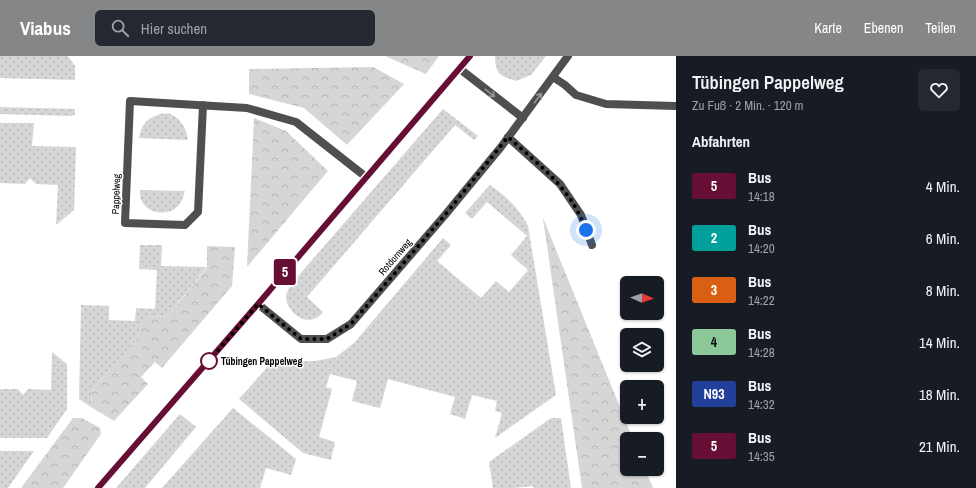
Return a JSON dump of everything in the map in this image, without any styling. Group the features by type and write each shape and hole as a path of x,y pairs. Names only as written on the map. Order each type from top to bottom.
{"street":[{"path":"98,488 470,56"},
{"name":"Rotdornweg","path":"258,304 301,339 327,339 351,324 445,215 554,78 568,56"},
{"path":"460,69 523,118"},
{"path":"554,78 576,95 606,104 676,106"},
{"name":"Pappelweg","path":"203,104 198,212 185,225 125,223 130,101 203,104 248,108 296,122 366,177"},
{"path":"508,137 560,184 581,216 592,245"}],"green space":[{"path":"0,56 68,56 75,66 75,80 0,78"},
{"path":"385,56 439,56 426,74"},
{"path":"495,56 546,56 531,75 516,81 502,76 497,71"},
{"path":"373,67 404,84 347,145 304,108 249,94 249,69"},
{"path":"0,107 75,109 75,114 72,116 0,114"},
{"path":"443,109 478,136 474,140 455,125 307,297 323,312 318,317 311,320 300,318 292,311 287,301 286,296 292,284"},
{"path":"160,114 170,114 177,118 185,128 188,140 139,138 145,123 151,118"},
{"path":"254,118 286,131 328,171 247,267"},
{"path":"0,123 34,123 32,146 76,147 74,210 56,225 58,185 36,184 30,178 25,184 0,183"},
{"path":"490,185 512,203 528,226 556,395 495,438 502,413 495,411 497,401 472,395 465,419 450,414 455,397 388,379 380,408 352,401 357,381 330,374 326,387 332,389 319,437 335,442 331,460 303,453 239,399 272,362 315,361 336,357 354,343 443,238 451,245 437,261 481,298 496,281 509,292 528,270 511,255 527,236 487,202 472,219 465,213"},
{"path":"140,190 185,191 178,206 169,212 163,213 152,211 147,208 141,199"},
{"path":"543,218 620,407 620,424 627,424 630,432 620,432 620,476 648,476 653,488 582,488"},
{"path":"140,245 162,245 161,266 207,267 167,317 152,316 143,321 135,342 92,390 91,407 79,399 81,305 109,306 109,320 135,321 136,308 155,309 157,270 139,269"},
{"path":"207,246 235,247 232,286 162,368 155,362 141,377 148,384 114,421 91,407 92,390 135,342 143,321 152,316 167,317 207,268"},
{"path":"52,352 67,364 67,409 47,438 0,438 0,389 18,389 23,395 28,389 51,390"},
{"path":"233,408 296,459 291,475 266,468 260,488 162,488"},
{"path":"180,414 196,427 145,488 116,488"},
{"path":"73,418 82,418 100,428 101,434 63,488 21,488"},
{"path":"551,418 561,418 571,488 534,488 533,486 493,488 489,462"},
{"path":"0,451 34,451 8,488 0,488"}],"bus line":[{"name":"5","path":"98,488 470,56"}],"place":[{"name":"Tübingen Pappelweg","path":"209,361"}],"route":[{"path":"209,361 258,304 301,339 327,339 351,324 445,215 508,137 528,153 560,184 581,216 586,230"}]}
